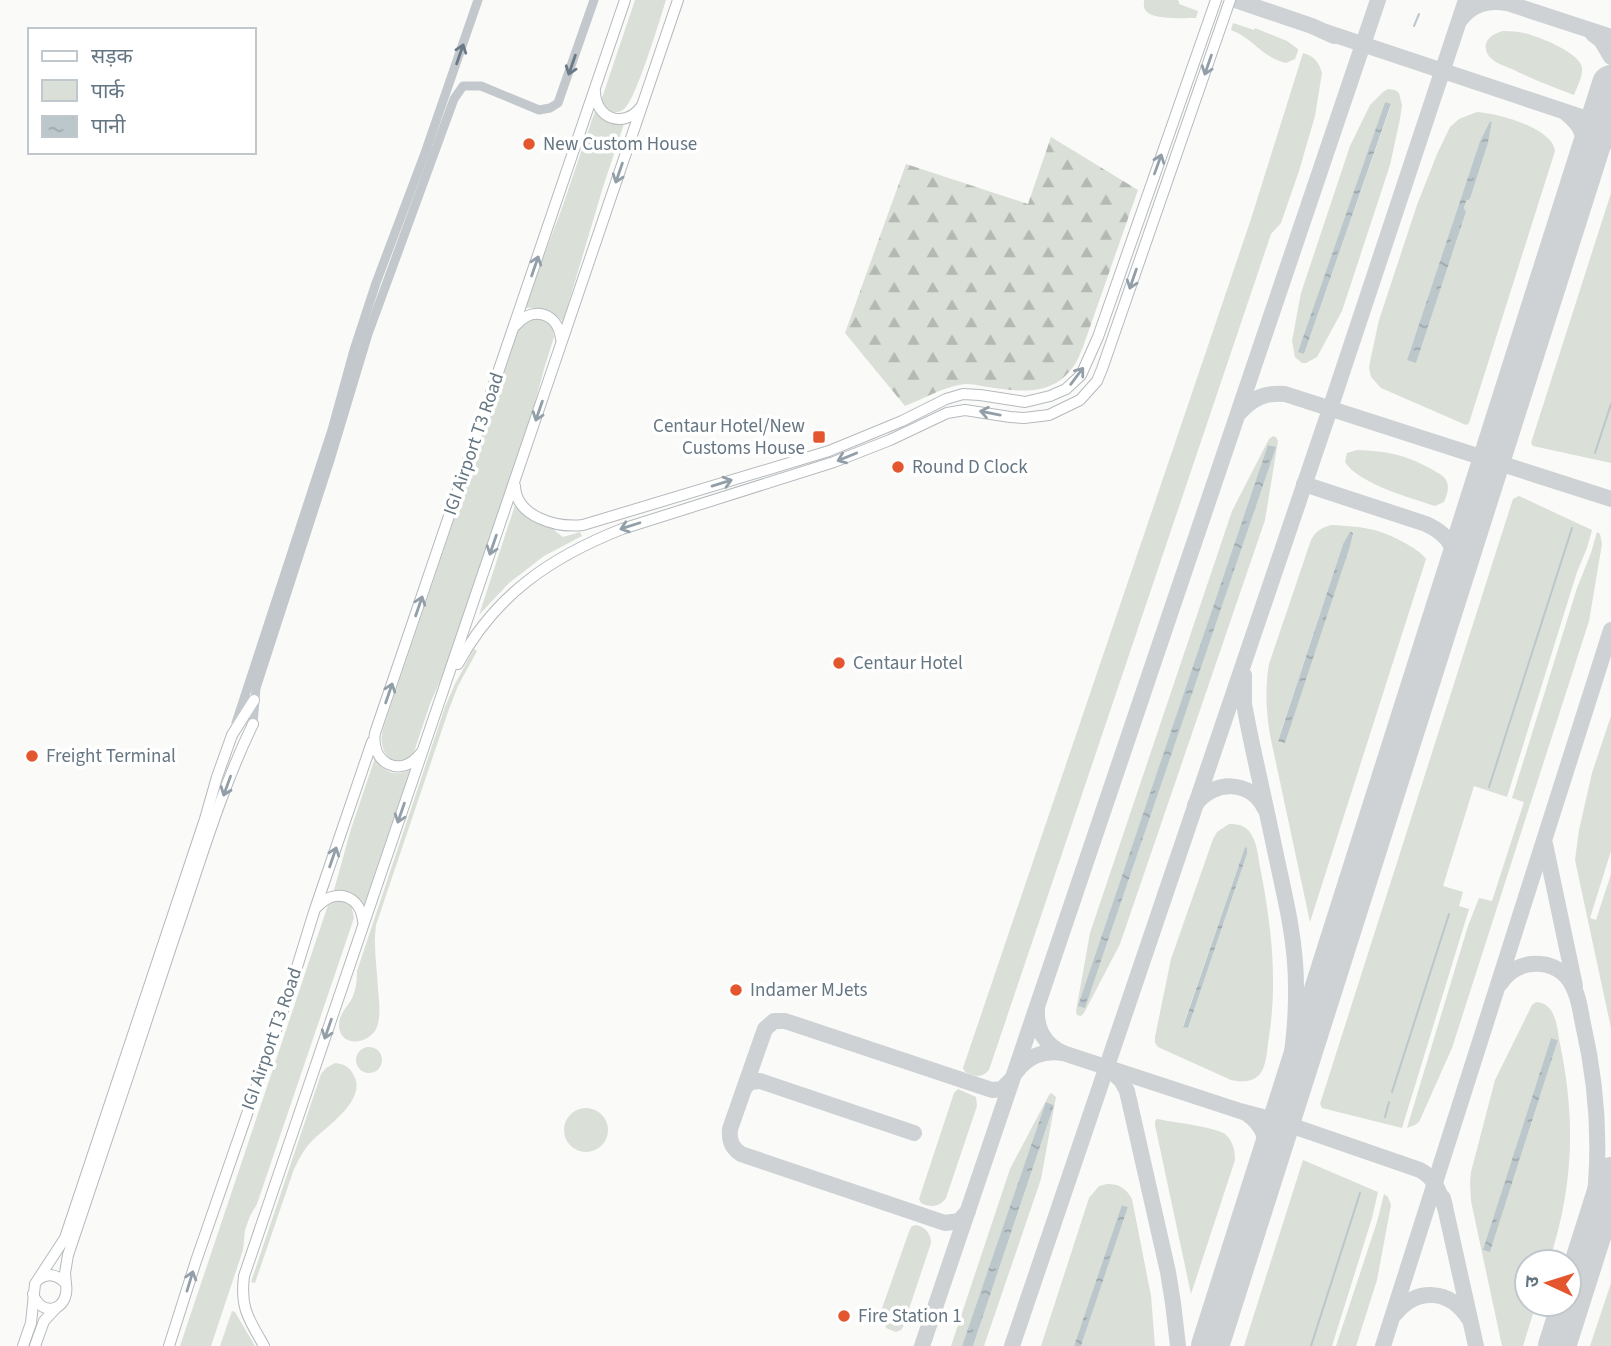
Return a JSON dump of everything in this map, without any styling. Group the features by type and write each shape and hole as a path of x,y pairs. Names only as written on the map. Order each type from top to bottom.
{"main road":[{"name":"IGI Airport T3 Road","path":"169,1346 625,0"},
{"path":"264,1346 244,1309 244,1276 678,0"},
{"path":"515,480 517,500 533,515 567,525 583,525 829,451 963,394 1026,402 1066,389 1081,374 1098,337 1216,0"},
{"path":"442,695 480,629 515,591 554,561 597,539 834,462 947,413 965,410 1010,417 1039,417 1061,411 1080,400 1097,381 1102,369 1230,0"},
{"path":"596,86 594,93 599,109 610,117 620,120 635,115 644,102"},
{"path":"513,330 523,317 531,314 548,316 560,329 561,346"},
{"path":"23,1346 31,1323 35,1283 68,1230 232,735 254,700"},
{"path":"35,1346 44,1321 67,1296 65,1273 68,1255 212,826 238,755 253,724"},
{"path":"375,733 378,756 391,765 399,767 414,762 423,749"},
{"path":"314,912 325,899 333,896 350,898 361,911 362,928"},
{"path":"39,1279 54,1275 66,1284"},
{"path":"33,1294 41,1306 51,1309 57,1307"}],"street":[{"path":"232,735 332,430 376,283 478,0"},
{"path":"253,724 256,688 368,334 454,99 463,86 473,85 539,110 558,103 594,0"}],"green space":[{"path":"635,0 666,0 635,91 624,109 613,112 601,101"},
{"path":"1144,0 1177,0 1179,4 1198,11 1196,18 1155,16 1146,11"},
{"path":"1233,23 1254,30 1255,28 1287,41 1298,49 1295,59 1286,63 1270,56 1231,30"},
{"path":"1503,31 1521,32 1537,37 1575,58 1582,71 1574,95 1501,65 1490,57 1486,50 1487,41"},
{"path":"1303,53 1316,60 1322,73 1315,116 1299,171 1281,223 1271,234 989,1070 981,1076 972,1075 963,1068 1251,219"},
{"path":"1388,89 1395,90 1399,93 1402,105 1390,165 1342,311 1317,357 1302,363 1295,357 1292,341 1301,293 1350,146 1370,105","holes":["1385,102 1391,105 1304,354 1299,352"]},
{"path":"595,111 605,120 625,121 563,322 546,310 524,308"},
{"path":"1477,112 1523,123 1545,135 1555,151 1469,423 1466,425 1381,388 1371,377 1369,368 1379,320 1417,205 1450,127 1459,119","holes":["1490,121 1488,143 1470,199 1466,201 1466,212 1416,362 1407,360 1480,141"]},
{"path":"1051,137 1138,190 1076,362 1056,383 1037,390 959,385 905,406 845,333 906,164 1028,204"},
{"path":"1611,193 1611,463 1533,446 1531,443"},
{"path":"534,317 548,321 554,337 533,410 415,749 410,757 397,762 386,754 383,747 383,729 519,328 523,322"},
{"path":"1273,436 1278,441 1265,520 1120,944 1084,1013 1077,1015 1090,933 1232,511","holes":["1269,445 1275,448 1085,1008"]},
{"path":"1357,450 1396,455 1439,473 1448,485 1444,502 1435,506 1386,489 1362,477 1345,462 1347,453"},
{"path":"1519,496 1592,530 1507,797 1474,786 1443,886 1463,892 1459,906 1469,909 1402,1128 1322,1108 1320,1104 1503,530 1513,499"},
{"path":"515,505 520,510 555,526 554,530 563,537 580,532 582,536 544,556 509,583 479,615"},
{"path":"1331,525 1368,529 1393,537 1418,551 1426,559 1310,922 1270,735 1267,691 1269,664 1311,540 1317,532","holes":["1349,534 1285,743 1278,740 1343,544"]},
{"path":"1597,532 1602,544 1589,621 1452,1048 1419,1122 1407,1128 1468,926 1479,898 1492,901 1524,802 1512,798"},
{"path":"474,649 477,651 449,709 376,925 379,1008 377,1027 368,1038 349,1040 340,1032 340,1018 354,994 357,971 445,707"},
{"path":"1611,716 1611,851 1590,918 1596,920 1611,874 1611,1028 1575,860 1592,773"},
{"path":"375,758 390,772 410,770 363,908 352,893 334,890"},
{"path":"1229,824 1235,824 1245,827 1252,835 1271,936 1273,1000 1267,1055 1260,1074 1246,1081 1231,1080 1158,1047 1155,1043 1171,959 1217,832","holes":["1245,847 1247,854 1188,1028 1183,1026"]},
{"path":"337,899 351,904 354,918 257,1204 245,1230 243,1250 211,1346 180,1346 328,905"},
{"path":"1536,1002 1547,1006 1554,1016 1564,1068 1570,1151 1568,1178 1553,1248 1513,1248 1513,1318 1532,1318 1523,1346 1502,1346 1471,1201 1471,1172 1495,1080 1532,1005","holes":["1551,1038 1558,1040 1490,1252 1484,1250"]},
{"path":"369,1047 378,1051 382,1060 378,1069 369,1073 360,1069 356,1060 360,1051"},
{"path":"335,1063 346,1066 351,1071 356,1083 355,1093 344,1111 312,1141 300,1158 255,1283 251,1282 321,1074"},
{"path":"958,1089 976,1097 977,1106 946,1198 938,1205 928,1206 919,1199 954,1093"},
{"path":"1051,1093 1056,1097 1041,1179 984,1346 973,1346 1054,1105 1047,1102 962,1346 951,1346 1010,1169"},
{"path":"586,1108 601,1115 608,1130 601,1145 586,1152 571,1145 564,1130 571,1115"},
{"path":"1157,1119 1220,1131 1228,1137 1234,1149 1235,1160 1191,1294 1155,1125"},
{"path":"1303,1160 1378,1192 1332,1346 1244,1346"},
{"path":"1107,1184 1122,1187 1132,1199 1151,1296 1155,1346 1081,1346 1128,1207 1123,1205 1074,1346 1041,1346 1089,1198 1099,1186"},
{"path":"1384,1194 1391,1205 1377,1280 1356,1346 1336,1346 1377,1222"},
{"path":"917,1225 927,1232 931,1243 903,1327 896,1332 886,1328 887,1314 881,1311 910,1229"},
{"path":"1611,1283 1611,1346 1590,1346"},
{"path":"232,1311 235,1312 255,1346 220,1346"}],"water":[{"path":"1385,102 1391,104 1304,354 1298,352"},
{"path":"1490,121 1488,143 1470,199 1466,201 1466,212 1416,363 1407,360 1480,141"},
{"path":"1268,445 1276,447 1085,1008 1078,1006"},
{"path":"1350,532 1353,533 1350,546 1285,743 1278,741 1343,544"},
{"path":"1245,847 1247,854 1188,1028 1183,1027"},
{"path":"1551,1038 1558,1040 1490,1252 1483,1250"},
{"path":"1046,1102 1054,1105 973,1346 962,1346"},
{"path":"1122,1205 1128,1207 1081,1346 1074,1346"}],"waterway":[{"path":"1414,26 1419,14"},
{"path":"1595,453 1611,404"},
{"path":"1489,787 1572,528"},
{"path":"1392,1092 1449,914"},
{"path":"1385,1117 1389,1102"},
{"path":"1311,1346 1360,1193"}],"taxiway":[{"path":"1235,0 1334,36"},
{"path":"922,1346 1378,0"},
{"path":"1012,1346 1466,0"},
{"path":"1498,0 1611,37"},
{"path":"1460,20 1480,4 1507,3"},
{"path":"1326,32 1611,127"},
{"path":"1593,34 1601,40 1611,57"},
{"path":"1567,114 1577,124 1583,136 1586,164"},
{"path":"1586,163 1596,149 1611,139"},
{"path":"1240,412 1260,397 1285,394 1611,499"},
{"path":"1304,484 1435,529 1451,545 1455,559 1454,578"},
{"path":"1383,1346 1611,630"},
{"path":"1244,675 1244,704 1287,907 1296,970 1293,1044 1288,1082 1275,1138"},
{"path":"1195,805 1212,791 1232,786 1251,792 1265,809"},
{"path":"1545,844 1575,986"},
{"path":"1500,984 1518,968 1529,964 1545,965 1565,976 1574,988 1579,1003 1597,1123 1595,1196 1583,1257"},
{"path":"1037,1010 1038,1024 1043,1036 1051,1046 1063,1053 1281,1122 1420,1170 1433,1181 1445,1207"},
{"path":"968,1211 959,1221 945,1223 741,1154 731,1143 730,1129 765,1029 774,1021 785,1021 992,1090 1002,1089 1012,1079"},
{"path":"1016,1072 1036,1055 1063,1053"},
{"path":"1110,1070 1121,1080 1127,1091 1168,1272 1178,1346"},
{"path":"745,1087 750,1082 760,1081 914,1133"},
{"path":"1246,1113 1258,1124 1265,1136 1267,1166"},
{"path":"1443,1198 1476,1346"},
{"path":"1395,1314 1413,1299 1433,1295 1453,1302 1469,1319"}],"runway":[{"path":"1210,1346 1611,84"},
{"path":"1557,1346 1611,1176"}],"place":[{"name":"New Custom House","path":"529,144"},
{"name":"Centaur Hotel/New Customs House","path":"819,437"},
{"name":"Round D Clock","path":"898,467"},
{"name":"Centaur Hotel","path":"839,663"},
{"name":"Freight Terminal","path":"32,756"},
{"name":"Indamer MJets","path":"736,990"},
{"name":"Fire Station 1","path":"844,1316"}]}
